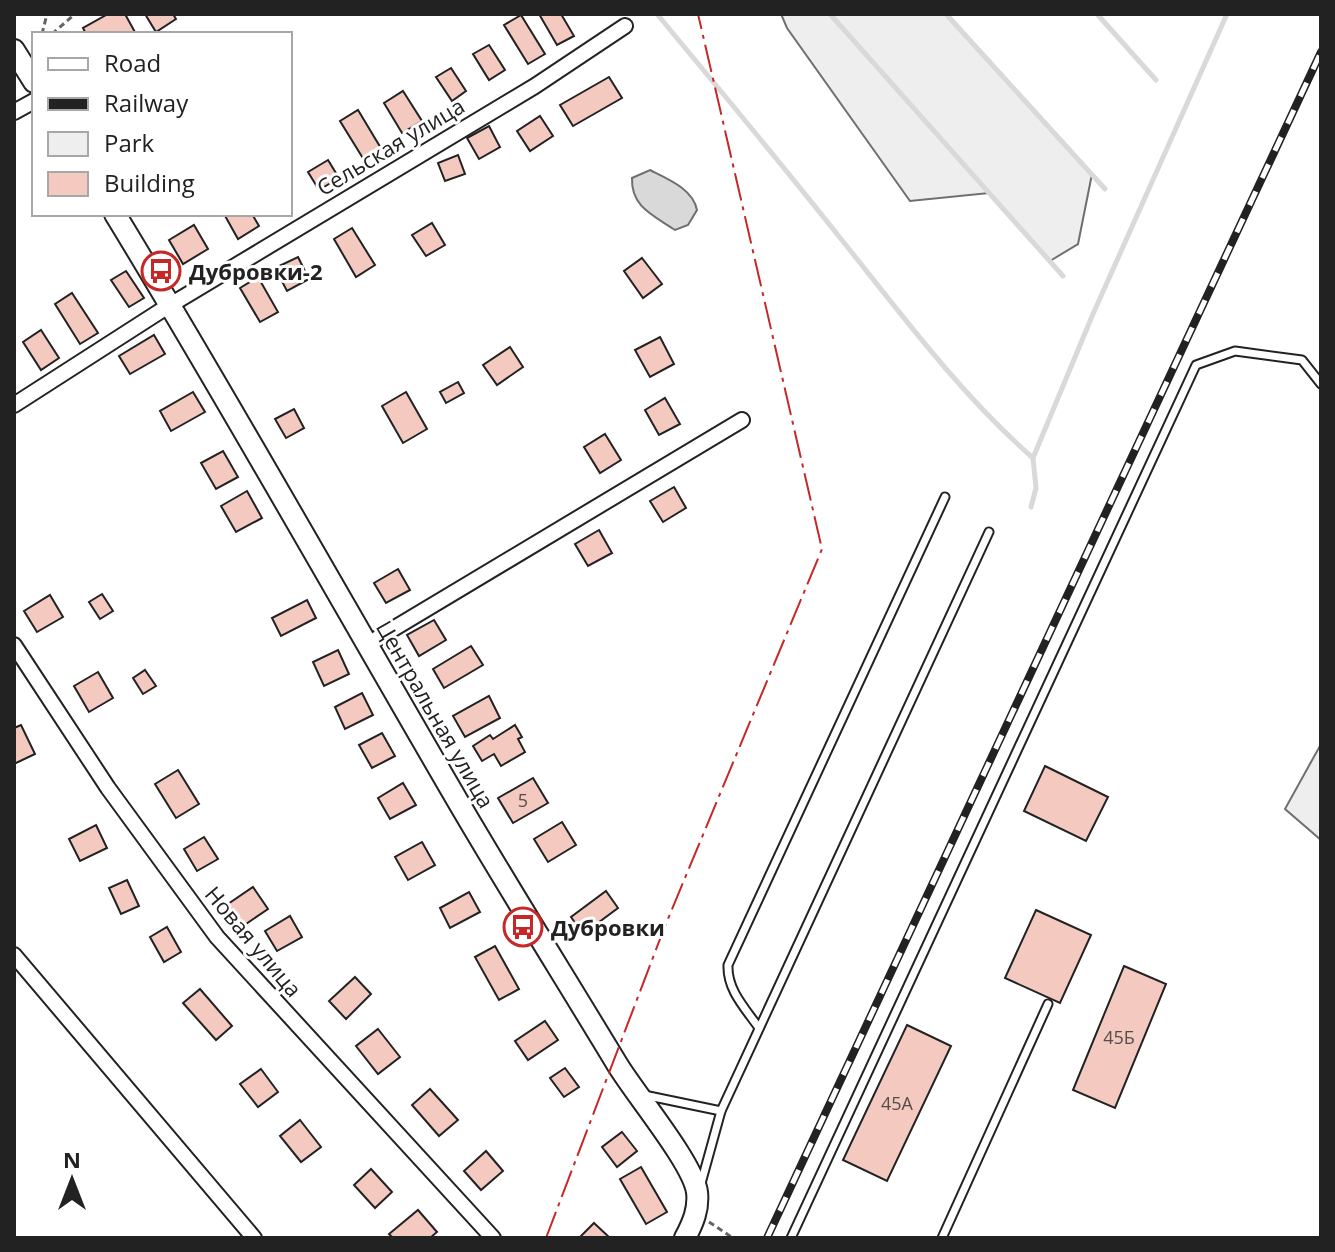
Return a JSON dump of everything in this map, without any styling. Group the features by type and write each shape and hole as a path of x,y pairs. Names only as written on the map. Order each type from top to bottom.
{"street":[{"name":"Сельская улица","path":"14,405 170,305 535,86 625,26"},
{"path":"14,50 32,79"},
{"path":"14,112 32,102"},
{"name":"Центральная улица","path":"116,216 468,818 635,1093 688,1168 697,1192"},
{"path":"368,644 742,420"},
{"name":"Новая улица","path":"14,645 108,788 217,937 493,1238"},
{"path":"14,955 254,1238"},
{"path":"685,1238 695,1214 697,1192"}],"lane":[{"path":"791,1238 1196,365 1235,351 1302,360 1321,384"},
{"path":"759,1028 734,992 728,977 728,965 945,497"},
{"path":"697,1192 721,1111 989,532"},
{"path":"942,1238 1048,1004"},
{"path":"635,1093 721,1111"}],"path":[{"path":"54,32 75,14"}],"green space":[{"path":"781,14 946,14 1092,174 1078,244 1050,261 989,193 910,201 787,28"},
{"path":"1321,744 1321,840 1285,809"}],"shaded area":[{"path":"650,170 679,186 695,203 697,210 688,225 675,230 651,215 639,203 632,178"}],"building":[{"path":"108,14 125,14 135,32 85,32 83,28"},
{"path":"145,14 173,14 176,19 156,32"},
{"path":"539,14 561,14 574,36 557,45"},
{"path":"521,15 545,54 528,64 504,25"},
{"path":"489,45 505,70 489,80 473,54"},
{"path":"451,68 466,91 452,101 436,77"},
{"path":"609,77 622,98 573,126 560,105"},
{"path":"403,91 422,121 402,133 384,103"},
{"path":"358,110 382,150 364,160 340,121"},
{"path":"540,116 553,136 530,151 517,131"},
{"path":"489,126 500,147 479,159 467,138"},
{"path":"458,155 465,174 445,181 438,163"},
{"path":"328,160 339,178 319,190 308,172"},
{"path":"225,216 253,216 259,226 238,239"},
{"path":"432,223 445,245 426,256 412,235"},
{"path":"194,225 208,249 183,264 169,240"},
{"path":"352,228 375,265 356,277 334,239"},
{"path":"298,257 309,279 287,291 275,268"},
{"path":"642,258 662,284 643,298 624,271"},
{"path":"126,271 144,298 129,307 111,280"},
{"path":"258,277 278,312 260,322 240,288"},
{"path":"72,293 98,333 80,344 55,304"},
{"path":"41,330 59,358 41,370 23,342"},
{"path":"154,335 165,354 130,374 119,356"},
{"path":"660,337 674,364 650,377 635,350"},
{"path":"510,347 523,367 497,385 483,365"},
{"path":"458,382 464,393 446,403 440,392"},
{"path":"193,392 205,412 171,431 160,411"},
{"path":"406,392 427,429 403,443 382,406"},
{"path":"665,398 680,424 659,435 645,410"},
{"path":"294,409 304,428 286,438 275,419"},
{"path":"605,434 621,460 600,473 584,447"},
{"path":"223,451 238,477 216,489 201,463"},
{"path":"674,487 686,508 663,522 650,501"},
{"path":"247,491 262,518 236,532 221,506"},
{"path":"599,530 612,553 588,566 575,544"},
{"path":"398,569 410,590 386,603 374,583"},
{"path":"102,594 113,611 100,619 89,602"},
{"path":"50,595 63,617 37,632 24,611"},
{"path":"307,600 316,618 281,636 272,618"},
{"path":"434,620 446,640 419,656 407,635"},
{"path":"471,646 483,665 444,688 433,669"},
{"path":"338,650 349,674 324,686 313,662"},
{"path":"145,670 156,686 143,694 133,678"},
{"path":"98,672 113,698 89,712 74,686"},
{"path":"362,693 373,715 345,729 335,707"},
{"path":"489,696 500,718 465,737 453,716"},
{"path":"21,725 35,754 14,764 14,728"},
{"path":"515,725 525,752 501,766 494,754 482,761 473,746 490,735 493,739"},
{"path":"382,733 395,756 372,768 359,745"},
{"path":"1045,766 1108,797 1086,841 1024,811"},
{"path":"178,770 199,804 176,818 155,784"},
{"path":"533,778 548,803 513,823 498,798"},
{"path":"403,783 416,805 390,819 378,798"},
{"path":"562,822 576,845 548,862 534,839"},
{"path":"96,825 107,848 80,861 69,839"},
{"path":"204,837 218,859 197,871 184,849"},
{"path":"422,842 435,865 408,880 395,857"},
{"path":"127,880 139,906 121,914 109,888"},
{"path":"253,887 268,909 243,926 228,904"},
{"path":"606,891 618,908 583,934 571,917"},
{"path":"469,892 480,912 450,928 440,908"},
{"path":"1036,910 1091,935 1060,1003 1005,978"},
{"path":"290,916 302,937 277,951 265,931"},
{"path":"167,927 181,952 164,962 150,937"},
{"path":"495,946 519,989 499,1000 475,957"},
{"path":"1124,966 1166,984 1115,1108 1073,1090"},
{"path":"355,977 371,994 346,1019 329,1001"},
{"path":"200,989 232,1026 216,1040 183,1003"},
{"path":"545,1021 558,1040 528,1060 515,1041"},
{"path":"907,1025 951,1046 887,1181 843,1160"},
{"path":"378,1029 400,1057 378,1074 356,1046"},
{"path":"565,1068 579,1087 564,1097 550,1078"},
{"path":"261,1069 278,1092 258,1107 240,1084"},
{"path":"430,1089 458,1120 439,1136 412,1105"},
{"path":"300,1120 321,1147 301,1162 280,1136"},
{"path":"622,1132 637,1151 617,1167 602,1147"},
{"path":"486,1151 503,1171 481,1190 464,1171"},
{"path":"641,1167 667,1212 646,1224 620,1179"},
{"path":"371,1169 392,1192 375,1208 354,1185"},
{"path":"418,1210 437,1232 430,1238 393,1238 389,1234"},
{"path":"594,1223 610,1238 579,1238"}],"waterway":[{"path":"657,14 932,353 1033,458"},
{"path":"830,14 1063,276"},
{"path":"946,14 1105,189"},
{"path":"1097,14 1156,80"},
{"path":"1031,507 1036,488 1033,458 1093,314 1227,14"}],"railway":[{"path":"767,1238 1321,52"}],"power":[{"path":"546,1238 665,926 822,549 698,14"}],"place":[{"name":"Дубровки-2","path":"161,271"},
{"name":"Дубровки","path":"523,927"}]}
